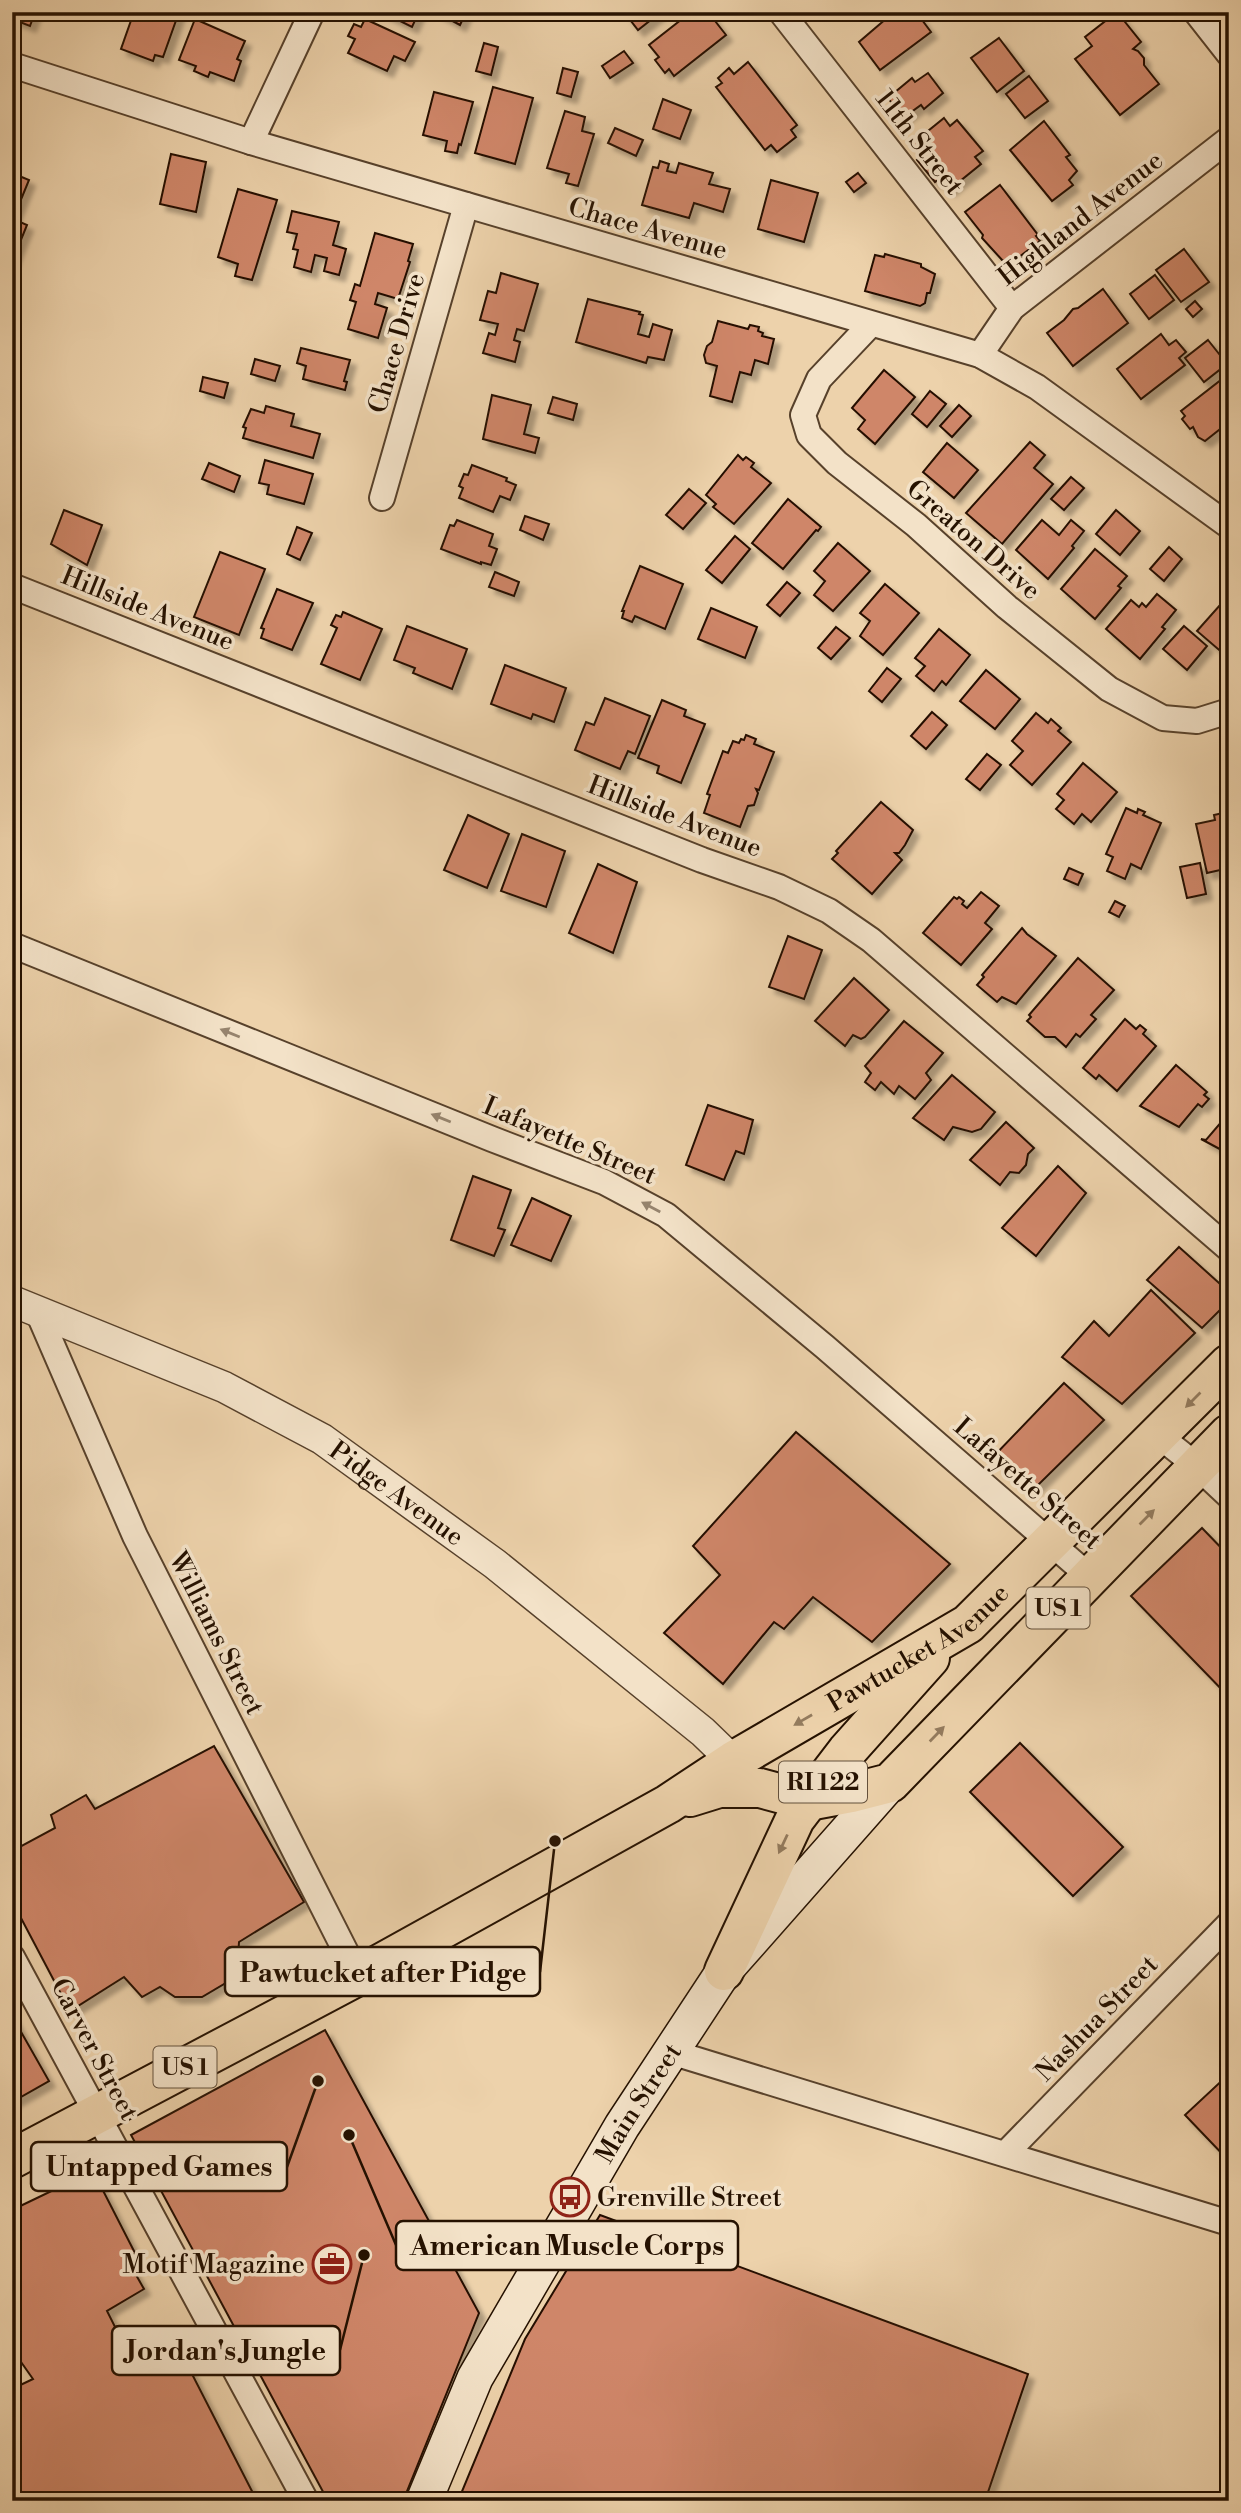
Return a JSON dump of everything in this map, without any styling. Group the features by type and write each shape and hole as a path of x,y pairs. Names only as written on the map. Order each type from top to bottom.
{"main road":[{"name":"Pawtucket Avenue","path":"12,2159 358,1976 668,1804 733,1761 968,1624 1229,1364"},
{"name":"Pawtucket Avenue","path":"668,1804 719,1788 760,1788 808,1801 890,1783 1229,1434"},
{"name":"Main Street","path":"424,2501 475,2378 622,2126 724,1971 795,1819 847,1751 929,1659 968,1624"},
{"name":"Main Street","path":"724,1971 890,1783"}],"street":[{"path":"251,142 312,12"},
{"name":"11th Street","path":"781,12 1012,309"},
{"path":"1196,12 1229,54"},
{"name":"Chace Avenue","path":"12,65 251,142 980,355 1037,387 1229,526"},
{"name":"Highland Avenue","path":"980,355 1012,309 1229,139"},
{"name":"Chace Drive","path":"382,498 466,205"},
{"name":"Greaton Drive","path":"871,324 819,379 803,415 809,435 837,463 916,525 1007,607 1109,690 1163,718 1197,721 1229,711"},
{"name":"Hillside Avenue","path":"12,586 702,860 779,887 829,911 871,940 1229,1249"},
{"name":"Lafayette Street","path":"12,945 604,1182 667,1215 831,1352 1089,1576"},
{"name":"Pidge Avenue","path":"25,1306 224,1387 322,1439 495,1564 703,1732 733,1761"},
{"name":"Williams Street","path":"25,1306 135,1536 358,1976"},
{"path":"1158,1435 1229,1496"},
{"name":"Nashua Street","path":"1006,2153 1229,1924"},
{"name":"Carver Street","path":"12,1957 306,2501"},
{"path":"671,2052 1229,2223"}],"building":[{"path":"12,12 35,12 30,26 12,19"},
{"path":"134,12 179,12 163,57 155,55 153,61 121,49"},
{"path":"382,12 419,12 412,27"},
{"path":"436,12 466,12 460,25"},
{"path":"624,12 661,12 638,30"},
{"path":"691,12 708,12 726,35 674,76 669,69 665,73 655,60 659,57 649,45"},
{"path":"894,12 916,12 931,32 880,70 859,42"},
{"path":"1117,12 1141,42 1133,49 1144,58 1144,65 1159,84 1120,115 1075,59 1092,46 1085,37"},
{"path":"195,19 245,41 237,59 241,61 234,81 210,72 208,77 194,71 196,66 179,60"},
{"path":"365,19 415,42 405,61 394,56 387,71 348,53 355,39 348,36 354,24 361,27"},
{"path":"999,38 1024,71 997,92 971,58"},
{"path":"484,43 498,47 491,75 476,71"},
{"path":"624,51 633,63 610,78 602,66"},
{"path":"748,62 797,125 791,130 796,137 777,152 771,145 765,150 716,87 722,83 718,78 729,68 734,74"},
{"path":"563,68 578,72 571,97 557,93"},
{"path":"928,73 943,93 924,109 921,105 903,118 888,98 912,78 915,82"},
{"path":"1029,76 1048,101 1025,118 1006,94"},
{"path":"493,87 533,98 515,164 475,153"},
{"path":"434,92 473,102 457,153 445,151 447,141 423,135"},
{"path":"663,99 691,110 680,139 653,129"},
{"path":"565,111 585,117 582,131 594,134 578,186 566,183 569,174 547,168"},
{"path":"944,118 950,126 957,120 983,151 975,157 981,164 949,190 940,178 935,182 917,160 922,156 912,144"},
{"path":"1044,121 1070,155 1066,157 1077,171 1069,180 1073,185 1052,201 1010,150"},
{"path":"615,128 643,140 636,156 608,143"},
{"path":"171,154 206,162 196,212 160,204"},
{"path":"660,161 669,164 667,171 676,173 679,163 713,173 709,184 730,189 723,212 694,203 689,218 642,205 653,167 658,168"},
{"path":"12,173 29,180 13,219 27,225 12,262"},
{"path":"858,173 866,183 854,192 846,182"},
{"path":"771,180 818,193 804,242 758,229"},
{"path":"1000,185 1040,241 1019,257 1017,255 1003,261 982,238 983,235 965,212"},
{"path":"238,189 277,200 252,280 235,276 238,264 218,257"},
{"path":"292,211 339,222 333,245 346,249 339,275 324,271 327,258 315,255 311,272 294,267 298,250 293,249 297,234 287,232"},
{"path":"375,233 413,244 398,299 378,293 375,304 387,308 378,338 348,329 356,302 350,300 355,284 360,286"},
{"path":"1184,249 1209,282 1181,302 1156,270"},
{"path":"885,254 921,264 921,267 935,274 925,303 920,306 865,291 875,255 884,257"},
{"path":"501,273 538,284 524,331 517,329 514,340 520,342 515,362 483,353 489,333 495,335 498,324 480,320 488,291 496,293"},
{"path":"1155,275 1174,300 1149,319 1130,294"},
{"path":"1103,289 1128,323 1073,366 1047,333 1073,309"},
{"path":"588,299 640,312 639,314 643,315 638,334 649,337 653,324 672,330 664,360 648,357 646,363 576,342"},
{"path":"1195,301 1202,309 1193,317 1186,309"},
{"path":"718,321 748,329 750,325 759,327 758,331 763,333 762,336 774,339 768,364 755,360 751,375 740,372 732,402 710,396 717,366 706,363 704,355 707,346 712,342"},
{"path":"1161,334 1169,345 1176,340 1186,352 1179,358 1185,365 1141,399 1117,369"},
{"path":"1208,340 1227,364 1204,382 1185,358"},
{"path":"301,348 350,360 344,381 347,382 345,390 303,379 306,366 297,363"},
{"path":"255,359 280,366 275,381 251,374"},
{"path":"884,370 915,397 875,444 858,429 865,420 852,408"},
{"path":"1226,376 1229,380 1229,422 1205,441 1182,419 1185,416 1181,411"},
{"path":"203,377 228,383 224,398 200,391"},
{"path":"930,391 946,404 927,427 912,414"},
{"path":"492,395 531,405 524,434 539,438 535,453 483,439"},
{"path":"553,397 577,404 573,420 548,413"},
{"path":"959,405 971,416 952,437 940,426"},
{"path":"266,406 294,414 291,426 320,434 313,458 243,438 246,428 243,427 251,409 264,413"},
{"path":"1030,442 1045,455 1034,468 1053,484 1002,544 966,513"},
{"path":"947,443 978,470 954,498 923,472"},
{"path":"738,455 743,460 746,457 754,463 751,467 771,483 734,524 713,507 716,504 706,495"},
{"path":"265,460 313,474 304,504 267,494 269,485 259,483"},
{"path":"209,463 240,476 234,492 202,479"},
{"path":"472,465 507,478 506,481 516,485 510,500 500,496 493,512 459,498 463,488 459,486"},
{"path":"1071,477 1084,488 1064,510 1051,499"},
{"path":"689,489 706,503 683,529 666,515"},
{"path":"788,499 821,527 783,569 752,543"},
{"path":"64,510 102,525 87,565 51,544"},
{"path":"1116,510 1140,531 1120,555 1096,534"},
{"path":"525,516 549,524 543,540 520,530"},
{"path":"457,520 493,534 489,546 497,549 491,565 441,549 450,525 454,526"},
{"path":"1042,520 1059,535 1071,520 1084,531 1072,546 1074,548 1048,579 1016,550"},
{"path":"297,527 312,533 300,560 287,554"},
{"path":"735,536 750,549 722,583 706,570"},
{"path":"838,543 870,571 833,611 814,595 825,581 814,571"},
{"path":"1169,547 1182,559 1164,581 1150,569"},
{"path":"1095,549 1127,576 1118,586 1121,588 1095,619 1061,589"},
{"path":"220,552 265,569 239,635 194,617"},
{"path":"640,566 683,584 665,629 635,616 632,622 622,618 622,611"},
{"path":"495,572 519,582 514,596 489,587"},
{"path":"787,582 800,593 780,616 767,605"},
{"path":"885,584 919,613 883,655 860,636 870,621 860,613"},
{"path":"277,589 313,603 292,650 261,638 264,629 261,628"},
{"path":"1157,594 1176,610 1162,627 1165,629 1140,659 1106,629 1131,600 1139,607 1142,603 1146,607"},
{"path":"1228,596 1229,651 1225,655 1197,631"},
{"path":"711,608 757,627 745,658 698,639"},
{"path":"343,612 382,629 360,680 321,664 337,628 331,625 336,615 341,617"},
{"path":"407,626 467,649 452,689 413,673 415,668 394,660"},
{"path":"1184,626 1207,646 1187,670 1163,649"},
{"path":"836,627 850,638 831,659 818,648"},
{"path":"939,629 970,655 946,685 942,681 934,691 916,676 925,666 915,658"},
{"path":"505,665 566,688 554,722 533,714 531,719 491,704"},
{"path":"887,668 901,679 882,702 869,691"},
{"path":"986,670 1020,699 995,729 960,701"},
{"path":"605,698 650,716 635,754 628,751 620,769 575,750 586,722 594,725"},
{"path":"662,700 686,710 684,716 705,724 681,783 657,773 659,766 638,758"},
{"path":"932,712 947,725 926,749 911,736"},
{"path":"1036,713 1048,723 1051,719 1061,728 1058,731 1071,742 1032,785 1010,765 1023,751 1012,741"},
{"path":"746,735 756,739 754,744 774,752 759,790 756,789 758,793 754,805 748,806 740,827 704,813 710,795 707,794 723,751 728,753 733,741 739,743"},
{"path":"987,754 1001,765 980,790 966,779"},
{"path":"1083,763 1117,792 1091,822 1082,814 1074,824 1056,809 1064,800 1057,794"},
{"path":"881,802 913,830 899,853 895,853 902,860 872,894 832,859 838,853 836,851"},
{"path":"1126,808 1137,813 1138,809 1145,812 1143,815 1161,823 1141,869 1131,864 1125,879 1107,871 1113,857 1106,854"},
{"path":"1223,813 1224,817 1229,816 1229,868 1207,873 1196,824 1215,820 1214,815"},
{"path":"468,815 509,834 487,888 444,870"},
{"path":"522,834 565,851 546,907 501,891"},
{"path":"1200,863 1206,894 1187,898 1180,867"},
{"path":"598,864 637,882 613,953 569,933"},
{"path":"1069,868 1083,874 1078,885 1064,879"},
{"path":"981,892 999,906 985,923 992,929 961,965 923,933 954,897 964,901 962,904 967,908"},
{"path":"1115,901 1125,906 1119,917 1109,912"},
{"path":"1022,928 1056,956 1016,1004 1002,997 997,1002 977,985 984,977 982,975"},
{"path":"788,936 822,950 804,999 769,987"},
{"path":"1078,958 1114,990 1091,1015 1096,1019 1080,1037 1076,1034 1066,1047 1055,1037 1045,1037 1027,1021 1031,1017 1029,1015"},
{"path":"854,978 889,1010 865,1037 861,1039 853,1035 845,1046 815,1021"},
{"path":"1125,1019 1136,1029 1140,1025 1146,1030 1143,1034 1156,1046 1117,1091 1099,1075 1096,1079 1083,1068"},
{"path":"904,1021 943,1053 926,1073 931,1080 915,1099 899,1086 894,1094 881,1082 875,1090 865,1082 871,1073 865,1066"},
{"path":"1176,1065 1207,1092 1204,1095 1209,1099 1202,1107 1198,1104 1179,1127 1140,1106"},
{"path":"952,1075 995,1112 981,1129 972,1132 953,1127 944,1140 913,1118"},
{"path":"708,1105 753,1120 744,1154 736,1151 724,1180 686,1165"},
{"path":"1229,1113 1229,1154 1201,1139 1206,1140"},
{"path":"1006,1122 1034,1148 1019,1173 1010,1172 1000,1185 970,1160"},
{"path":"1058,1166 1086,1193 1036,1256 1002,1228"},
{"path":"473,1176 511,1190 498,1228 505,1230 494,1256 451,1240"},
{"path":"532,1198 571,1216 551,1261 511,1245"},
{"path":"1179,1247 1229,1292 1229,1301 1202,1328 1147,1280"},
{"path":"1151,1290 1195,1333 1122,1404 1062,1357 1094,1321 1109,1336"},
{"path":"1064,1383 1104,1420 1033,1490 993,1457"},
{"path":"796,1432 950,1564 872,1642 813,1597 784,1629 774,1622 723,1684 664,1633 720,1575 693,1546"},
{"path":"1202,1528 1229,1556 1229,1697 1131,1596"},
{"path":"1020,1743 1123,1847 1073,1896 970,1792"},
{"path":"214,1746 304,1902 239,1942 238,1959 229,1981 202,1997 175,1997 160,1987 142,1997 124,1977 70,2011 12,1901 12,1851 55,1828 51,1815 86,1795 95,1809"},
{"path":"12,2016 49,2081 12,2102"},
{"path":"325,2030 479,2313 403,2501 328,2501 131,2135"},
{"path":"1229,2074 1229,2161 1185,2115"},
{"path":"93,2171 135,2253 127,2259 144,2289 107,2311 127,2351 170,2331 257,2501 12,2501 12,2389 33,2379 14,2352 12,2353 12,2210"},
{"path":"600,2215 1028,2374 985,2501 458,2501 525,2339"}],"place":[{"name":"Pawtucket after Pidge","path":"555,1841"},
{"name":"Untapped Games","path":"318,2081"},
{"name":"American Muscle Corps","path":"349,2135"},
{"name":"Grenville Street","path":"570,2197"},
{"name":"Jordan's Jungle","path":"364,2255"},
{"name":"Motif Magazine","path":"332,2264"}]}
